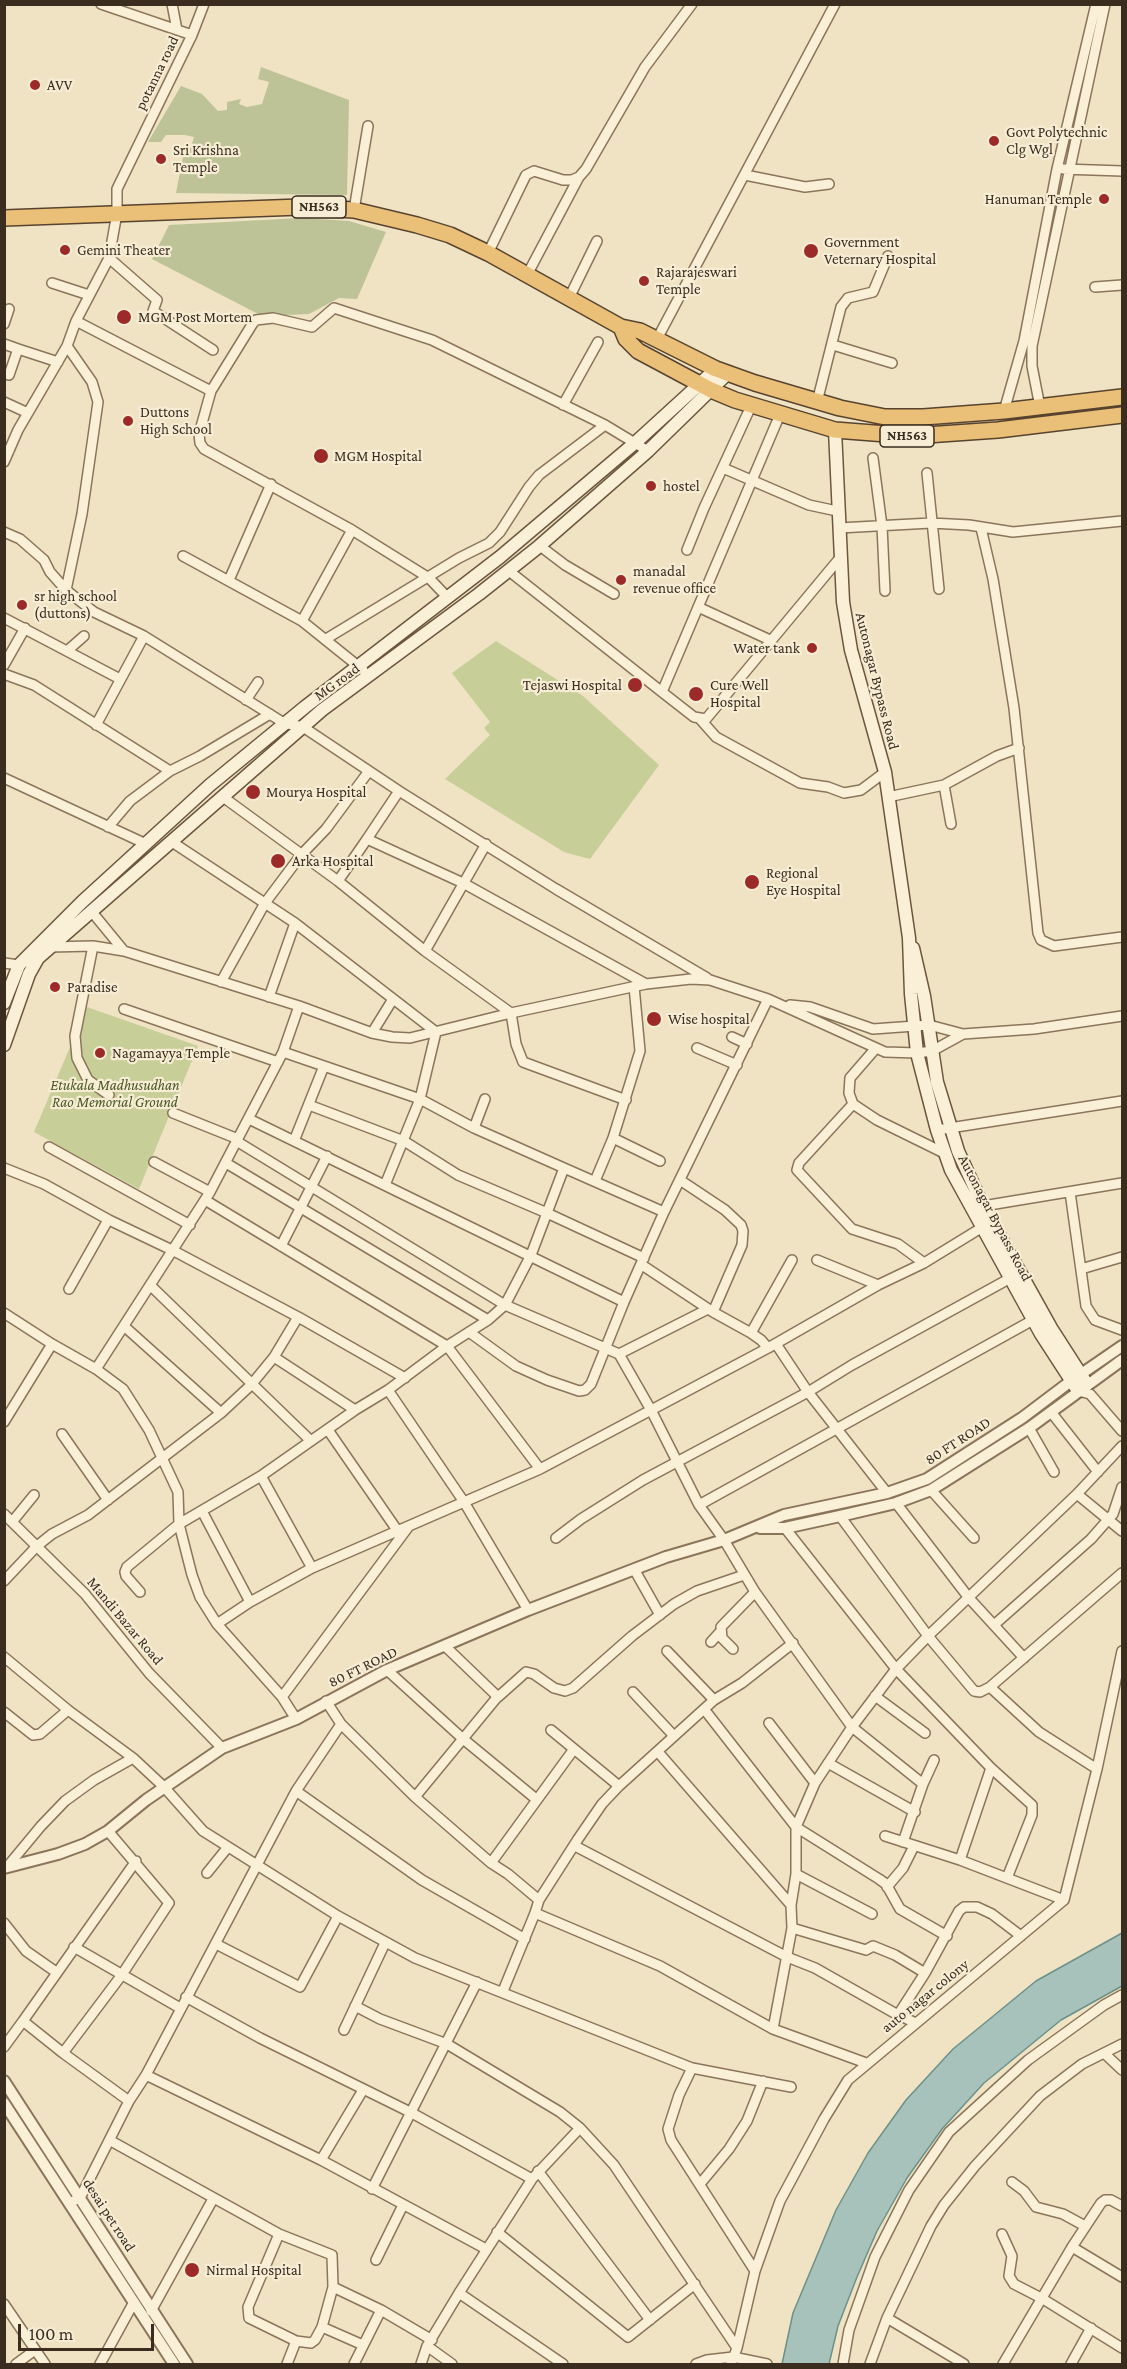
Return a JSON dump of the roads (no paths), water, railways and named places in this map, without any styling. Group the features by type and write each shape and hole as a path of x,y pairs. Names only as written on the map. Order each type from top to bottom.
{"highway":[{"name":"NH563","path":"4,218 300,207 354,210 450,235 488,253 621,327 640,331 722,371 817,402 885,417 923,417 1004,411 1122,397"},
{"name":"NH563","path":"621,327 626,339 638,351 705,387 835,430 912,436 998,430 1122,415"}],"main road":[{"name":"MG road","path":"4,1003 19,965 210,785 284,723 448,598 722,371"},
{"name":"MG road","path":"4,1045 38,958 322,710 540,546 648,451 705,387"},
{"name":"Autonagar Bypass Road","path":"835,430 839,559 843,602 851,650 885,772 909,938 917,1053 943,1129 983,1206 987,1225"},
{"name":"Autonagar Bypass Road","path":"909,938 918,962 929,1025 943,1129 944,1154 1015,1276 1051,1328 1079,1383"},
{"name":"Autonagar Bypass Road","path":"1015,1276 1033,1320 1079,1383"}],"street":[{"name":"potanna road","path":"5,458 67,346 76,321 109,258 117,213 117,189 192,35 101,4"},
{"path":"172,4 177,30"},
{"path":"192,35 204,4"},
{"path":"527,275 579,177 645,67 692,4"},
{"path":"657,339 835,4"},
{"path":"1004,411 1024,341 1057,169 1096,4"},
{"path":"1040,407 1032,366 1032,346 1105,4"},
{"path":"354,210 368,126"},
{"path":"1057,169 1122,171"},
{"path":"488,253 526,175 534,171 563,180 579,177"},
{"path":"745,175 805,187 829,184"},
{"path":"569,298 597,241"},
{"path":"817,402 844,301 873,292 888,256"},
{"path":"109,258 158,300 153,311 213,350"},
{"path":"52,284 89,295"},
{"path":"1095,288 1122,285"},
{"path":"448,598 429,578 352,530 204,449 200,443 199,434 211,391 253,322 273,318 312,327 334,308 432,340 605,425 648,451"},
{"path":"4,324 9,309"},
{"path":"76,321 211,391"},
{"path":"563,405 598,342"},
{"path":"4,344 58,362"},
{"path":"832,345 892,363"},
{"path":"66,590 82,514 98,402 92,382 67,346"},
{"path":"9,375 18,349"},
{"path":"4,402 28,413"},
{"path":"687,550 752,404"},
{"path":"662,692 781,412"},
{"path":"326,639 495,538 539,475 605,425"},
{"path":"873,458 882,526 885,591"},
{"path":"723,468 809,505 837,511"},
{"path":"927,473 939,589"},
{"path":"229,580 271,484"},
{"path":"839,528 931,523 969,525 1013,532 1122,521"},
{"path":"981,528 1004,637 1019,748 1038,933 1041,940 1054,946 1122,938"},
{"path":"302,621 352,530"},
{"path":"4,532 20,539 44,560 50,572 66,590 94,612 144,636 284,723 303,727 399,791 486,843 556,889 710,980 784,1005 876,1048 893,1053 932,1051 963,1034"},
{"path":"540,546 574,571 614,594"},
{"path":"183,556 302,621 370,676"},
{"path":"700,719 706,719 712,714 770,640 839,559"},
{"path":"509,571 662,692 700,719 716,737 800,783 828,787 844,793 861,790 885,772"},
{"path":"698,607 770,640"},
{"path":"4,618 120,680"},
{"path":"4,665 24,628"},
{"path":"67,651 84,636"},
{"path":"96,725 144,636"},
{"path":"4,674 34,685 170,771"},
{"path":"246,700 258,682"},
{"path":"108,827 130,801 170,771 200,756 270,714"},
{"path":"888,797 944,785 997,756 1019,748"},
{"path":"221,982 265,903 301,855 326,829 369,771"},
{"path":"4,778 146,844"},
{"path":"944,785 951,824"},
{"path":"338,881 399,791"},
{"path":"224,797 338,881 425,951 511,1013 516,1044 523,1062 626,1100"},
{"path":"368,838 463,883 646,984"},
{"path":"172,842 295,924 436,1032"},
{"path":"425,951 486,843"},
{"path":"92,912 124,951"},
{"path":"268,997 295,924"},
{"path":"36,948 93,946 124,951 299,1006 372,1033 410,1038 634,986 692,979 710,980"},
{"path":"93,946 75,1036 77,1058 88,1080 109,1095"},
{"path":"4,963 19,965"},
{"path":"595,1181 613,1138 640,1051 634,986"},
{"path":"372,1033 393,999"},
{"path":"469,1332 516,1366 571,1390 585,1390 591,1384 664,1212 768,999"},
{"path":"784,1005 810,1007 873,1029 929,1025 963,1034 1034,1029 1122,1016"},
{"path":"96,1369 208,1196 283,1052 299,1006"},
{"path":"123,1009 278,1062"},
{"path":"385,1185 420,1099 436,1032"},
{"path":"732,1037 747,1044"},
{"path":"697,1048 737,1065"},
{"path":"876,1048 850,1078 849,1093 853,1104 877,1120 944,1154"},
{"path":"283,1052 420,1099 474,1128 664,1212"},
{"path":"294,1141 324,1066"},
{"path":"474,1128 485,1099"},
{"path":"943,1129 1122,1101"},
{"path":"853,1104 799,1163 797,1170 852,1229 898,1244 924,1263"},
{"path":"309,1105 404,1141 458,1175 547,1213 643,1262 711,1310 772,1346 795,1369 808,1392 888,1493"},
{"path":"173,1113 238,1140 505,1305 619,1354 651,1410 675,1462 699,1505 724,1540 755,1592 852,1727 923,1784"},
{"path":"249,1119 624,1302"},
{"path":"613,1138 660,1161"},
{"path":"49,1147 190,1225"},
{"path":"280,1246 327,1156"},
{"path":"154,1162 280,1246 447,1346 540,1469"},
{"path":"226,1163 488,1320"},
{"path":"4,1167 44,1184 108,1220 174,1251 298,1317 405,1378"},
{"path":"140,1592 126,1576 126,1569 179,1524 261,1476 488,1320 505,1305 531,1255 564,1168"},
{"path":"619,1354 711,1310 742,1245 741,1225 725,1210 680,1180"},
{"path":"983,1206 1122,1183"},
{"path":"1070,1192 1086,1306 1102,1324 1122,1330"},
{"path":"69,1289 108,1220"},
{"path":"217,1624 250,1602 312,1568 540,1469 772,1346 878,1285 924,1263 987,1225"},
{"path":"1081,1269 1122,1257"},
{"path":"751,1333 792,1260"},
{"path":"817,1260 878,1285"},
{"path":"556,1538 581,1519 675,1462 808,1392 860,1360 1015,1276"},
{"path":"151,1286 311,1441"},
{"path":"4,1313 51,1344 96,1369 123,1389 149,1430 178,1492 179,1524 200,1597 217,1624 282,1697 296,1719"},
{"path":"4,1581 37,1546 61,1528 76,1522 108,1500 221,1413 251,1385 274,1357 298,1317"},
{"path":"699,1505 1033,1320"},
{"path":"124,1327 221,1413"},
{"path":"4,1422 51,1344"},
{"name":"80 FT ROAD","path":"755,1528 785,1528 896,1503 932,1490 1051,1412 1079,1383 1122,1346"},
{"path":"274,1357 355,1410"},
{"name":"80 FT ROAD","path":"6,1868 85,1844 108,1830 164,1787 222,1749 296,1719 387,1670 446,1647 528,1610 634,1569 724,1540 784,1515 888,1493 927,1479 1079,1383 1122,1360"},
{"path":"1079,1383 1122,1431"},
{"path":"388,1390 464,1502 528,1610"},
{"path":"1051,1412 1098,1472"},
{"path":"1029,1428 1054,1472"},
{"path":"328,1430 397,1530"},
{"path":"62,1434 108,1500"},
{"path":"773,2030 792,1928 791,1905 796,1874 796,1827 815,1783 852,1727 896,1670 928,1636 1077,1494 1122,1446"},
{"path":"261,1476 312,1568"},
{"path":"994,1625 1091,1539 1109,1520 1122,1487"},
{"path":"932,1490 974,1538"},
{"path":"1077,1494 1122,1531"},
{"path":"12,1522 34,1495"},
{"path":"896,1503 969,1598 1024,1658"},
{"path":"202,1511 250,1602"},
{"name":"Mandi Bazar Road","path":"4,1514 85,1594 149,1673 222,1749"},
{"path":"840,1516 928,1636 969,1687 980,1692 990,1687 1122,1573"},
{"path":"282,1697 409,1526"},
{"path":"785,1528 896,1670 991,1768 1028,1800 1033,1810 1007,1878"},
{"path":"634,1569 660,1615"},
{"path":"415,1797 499,1695 526,1672 534,1674 558,1690 565,1691 573,1688 632,1636 660,1615 697,1591 744,1575"},
{"path":"711,1642 720,1632 725,1621 755,1592"},
{"path":"720,1632 722,1638 733,1649"},
{"path":"503,1991 539,1900 602,1804 618,1786 714,1700 742,1683 793,1643"},
{"path":"446,1647 499,1695"},
{"path":"668,1651 714,1700"},
{"path":"885,1836 960,1860 1064,1899 1097,1769 1122,1651"},
{"path":"4,1658 68,1710 133,1758 164,1787 203,1831 385,1943 415,1958 503,1991 692,2068 791,2087"},
{"path":"387,1670 462,1738 536,1799"},
{"path":"990,1687 1040,1732 1097,1769"},
{"path":"633,1692 675,1736"},
{"path":"876,1696 925,1733"},
{"path":"326,1701 340,1724 415,1797 491,1863 539,1900"},
{"path":"704,1709 796,1827 879,1879 887,1887 900,1909 947,1936"},
{"path":"4,1712 33,1735 40,1734 68,1710"},
{"path":"769,1723 815,1783"},
{"path":"69,2203 80,2198 111,2141 129,2100 146,2075 296,1791 340,1724"},
{"path":"551,1730 618,1786"},
{"path":"491,1863 574,1749"},
{"path":"658,1752 791,1905"},
{"path":"6,1868 65,1801 94,1780 133,1758"},
{"path":"903,1842 923,1784 934,1760"},
{"path":"828,1763 915,1812"},
{"path":"960,1860 991,1768"},
{"path":"296,1791 422,1880 525,1939"},
{"path":"63,2053 121,1976 169,1903 108,1830"},
{"path":"575,1846 787,1957 815,1968 916,2023"},
{"path":"887,1887 903,1868 914,1846"},
{"path":"207,1874 228,1847"},
{"path":"4,2047 136,1861"},
{"path":"796,1874 872,1914"},
{"name":"auto nagar colony","path":"734,2356 754,2271 780,2201 824,2119 848,2080 1064,1899"},
{"path":"898,2015 926,1973 959,1911 968,1907 992,1914 1021,1936"},
{"path":"535,1913 660,1966 773,2030 867,2063"},
{"path":"216,1944 300,1987 338,1916"},
{"path":"4,1923 26,1951 56,1972"},
{"path":"792,1928 866,1950 873,1946 926,1973"},
{"path":"344,2030 385,1943"},
{"path":"74,1947 180,2008"},
{"path":"372,2189 477,1982"},
{"path":"843,2364 852,2321 875,2257 909,2190 949,2132 1028,2060 1104,2005 1122,1995"},
{"path":"186,1997 260,2038 535,2175 650,2320"},
{"path":"355,2006 380,2019 447,2044 560,2112 580,2128 614,2165 695,2284 734,2356"},
{"path":"23,2021 129,2100"},
{"path":"870,2364 887,2318 931,2226 975,2166 1040,2096 1082,2064 1122,2044"},
{"path":"1104,2053 1122,2070"},
{"path":"692,2068 679,2095 668,2129 671,2140 754,2271"},
{"path":"146,2075 321,2160 486,2249"},
{"name":"desai pet road","path":"4,2081 187,2364"},
{"path":"700,2184 729,2149 747,2121 763,2081"},
{"path":"321,2160 363,2090"},
{"name":"desai pet road","path":"7,2111 174,2364"},
{"path":"421,2364 429,2343 459,2293 535,2175 580,2128"},
{"path":"111,2141 279,2234 332,2255 333,2287 322,2327 311,2343 296,2341 252,2321 248,2312 279,2234"},
{"path":"1012,2182 1024,2191 1036,2207 1063,2214 1085,2226"},
{"path":"151,2311 213,2199"},
{"path":"1003,2364 1072,2247 1101,2203 1105,2200 1122,2206"},
{"path":"376,2260 403,2205"},
{"path":"497,2232 628,2337 695,2284"},
{"path":"1002,2234 1012,2256 1011,2281 1122,2348"},
{"path":"1072,2247 1122,2277"},
{"path":"333,2287 381,2310 429,2343 452,2364"},
{"path":"459,2293 563,2364"},
{"path":"99,2364 134,2302"},
{"path":"4,2304 45,2364"},
{"path":"354,2364 381,2310"},
{"path":"4,2324 14,2317"},
{"path":"887,2318 964,2364"},
{"path":"322,2327 363,2345"},
{"path":"1071,2364 1091,2328"},
{"path":"288,2364 296,2341"},
{"path":"16,2364 35,2350"},
{"path":"696,2364 734,2356 767,2364"}],"water":[{"path":"1122,1933 1122,1986 1061,2020 984,2083 942,2129 907,2178 877,2231 857,2277 838,2326 829,2364 782,2364 793,2313 836,2210 868,2153 906,2100 953,2049 1036,1981"}],"place":[{"name":"AVV","path":"35,85"},
{"name":"Govt Polytechnic Clg Wgl","path":"994,141"},
{"name":"Sri Krishna Temple","path":"161,159"},
{"name":"Hanuman Temple","path":"1104,199"},
{"name":"Gemini Theater","path":"65,250"},
{"name":"Government Veternary Hospital","path":"811,251"},
{"name":"Rajarajeswari Temple","path":"644,281"},
{"name":"MGM Post Mortem","path":"124,317"},
{"name":"Duttons High School","path":"128,421"},
{"name":"MGM Hospital","path":"321,456"},
{"name":"hostel","path":"651,486"},
{"name":"manadal revenue office","path":"621,580"},
{"name":"sr high school (duttons)","path":"22,605"},
{"name":"Water tank","path":"812,648"},
{"name":"Tejaswi Hospital","path":"635,685"},
{"name":"Cure Well Hospital","path":"696,694"},
{"name":"Mourya Hospital","path":"253,792"},
{"name":"Arka Hospital","path":"278,861"},
{"name":"Regional Eye Hospital","path":"752,882"},
{"name":"Paradise","path":"55,987"},
{"name":"Wise hospital","path":"654,1019"},
{"name":"Nagamayya Temple","path":"100,1053"},
{"name":"Nirmal Hospital","path":"192,2270"}],"park label":[{"name":"Etukala Madhusudhan Rao Memorial Ground","path":"115,1094"}]}
